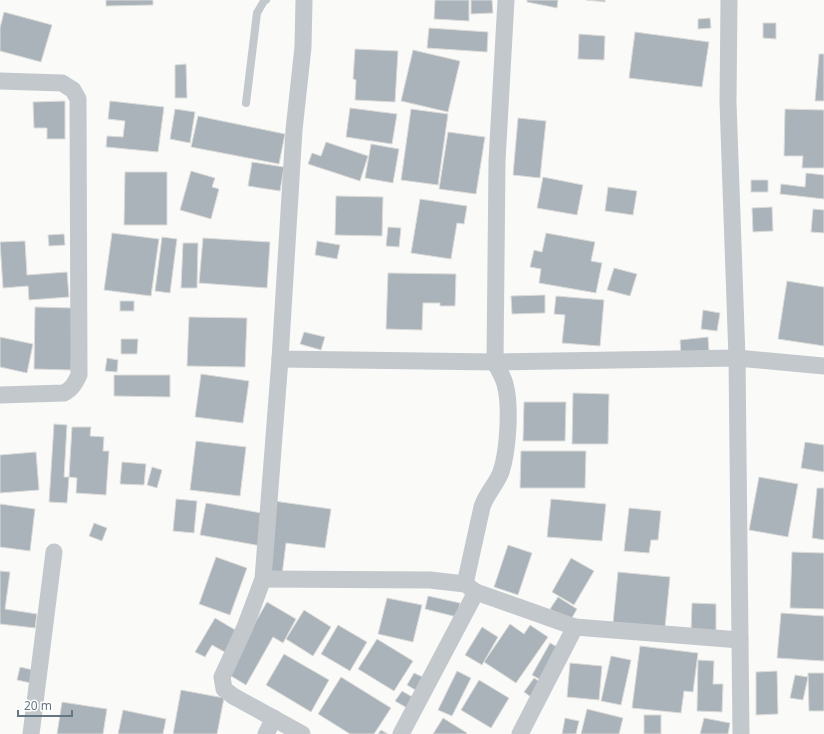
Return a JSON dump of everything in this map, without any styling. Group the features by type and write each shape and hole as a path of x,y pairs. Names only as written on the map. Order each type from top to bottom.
{"street":[{"path":"302,734 228,692 224,689 222,677 245,626 262,579 280,359 294,130 303,47 304,0"},
{"path":"401,734 471,588 483,502 501,473 506,453 508,401 505,383 495,362 497,161 506,0"},
{"path":"729,0 728,102 737,358 740,734"},
{"path":"0,81 62,83 73,90 78,99 79,352 79,375 75,384 70,390 64,393 0,395"},
{"path":"280,359 495,362 737,358 824,366"},
{"path":"31,734 54,552"},
{"path":"262,579 430,580 471,588 575,627 740,640"},
{"path":"520,734 575,627"},
{"path":"266,734 274,718"}],"lane":[{"path":"246,104 257,13 266,0"}],"building":[{"path":"106,0 153,0 153,5 106,6"},
{"path":"435,0 469,0 469,21 434,19"},
{"path":"471,0 492,0 493,13 471,14"},
{"path":"527,0 558,0 557,8 527,2"},
{"path":"586,0 605,0 605,2"},
{"path":"4,12 52,25 41,62 0,51 0,28"},
{"path":"710,18 711,28 698,29 698,19"},
{"path":"763,23 776,23 776,39 763,38"},
{"path":"429,28 488,32 487,52 427,48"},
{"path":"635,32 709,42 702,87 629,78"},
{"path":"579,34 605,36 604,60 578,59"},
{"path":"355,49 398,51 395,102 355,100 356,80 353,79"},
{"path":"413,50 460,61 448,112 401,101"},
{"path":"819,54 824,54 824,101 815,101"},
{"path":"186,64 187,98 175,98 175,65"},
{"path":"65,101 65,139 47,139 47,128 34,128 33,102"},
{"path":"110,101 164,107 158,152 106,147 107,136 123,137 125,121 108,119"},
{"path":"350,108 397,114 392,144 346,137"},
{"path":"175,109 195,112 190,143 170,139"},
{"path":"411,109 448,114 438,185 401,180"},
{"path":"785,109 824,110 824,168 802,168 803,156 784,156"},
{"path":"198,116 285,134 279,164 191,147"},
{"path":"518,118 546,121 540,178 513,175"},
{"path":"448,132 485,137 476,194 439,189"},
{"path":"326,142 368,156 360,181 308,164 312,153 321,156"},
{"path":"371,144 399,149 393,183 365,178"},
{"path":"252,162 284,167 280,191 248,186"},
{"path":"191,171 215,178 212,187 219,189 211,219 180,210"},
{"path":"125,172 167,172 167,225 124,225"},
{"path":"806,173 824,175 824,199 780,194 781,184 805,187"},
{"path":"543,177 583,185 577,215 537,208"},
{"path":"751,180 768,180 768,192 751,192"},
{"path":"608,187 637,191 633,215 605,211"},
{"path":"336,196 383,197 382,236 335,235"},
{"path":"420,199 467,206 464,224 457,223 451,259 411,253"},
{"path":"772,207 773,231 753,232 752,208"},
{"path":"813,209 824,210 824,233 811,232"},
{"path":"388,227 401,228 399,247 386,246"},
{"path":"112,233 159,239 151,296 104,290"},
{"path":"546,233 595,242 591,261 602,263 596,293 539,283 541,269 530,267 534,250 542,252"},
{"path":"64,234 65,245 49,246 48,235"},
{"path":"162,237 177,239 170,293 155,291"},
{"path":"203,238 270,242 267,288 199,283"},
{"path":"25,241 27,275 67,272 69,297 29,300 28,286 3,288 0,242"},
{"path":"317,241 340,245 337,259 315,255"},
{"path":"183,243 198,243 197,288 181,288"},
{"path":"614,268 637,274 630,296 607,290"},
{"path":"388,273 456,274 455,306 440,306 440,303 423,303 422,330 386,329"},
{"path":"787,281 824,287 824,346 778,339"},
{"path":"545,295 545,313 512,314 511,296"},
{"path":"556,296 604,300 600,346 562,343 565,315 554,314"},
{"path":"120,301 134,301 134,311 120,311"},
{"path":"35,307 73,308 71,370 34,369"},
{"path":"703,310 720,313 717,331 701,329"},
{"path":"189,317 247,318 245,367 187,366"},
{"path":"304,332 325,337 321,350 300,344"},
{"path":"0,337 33,344 27,373 0,367"},
{"path":"708,337 709,352 681,354 680,340"},
{"path":"121,339 138,339 137,354 121,354"},
{"path":"107,358 118,360 117,372 105,371"},
{"path":"201,374 249,381 243,423 195,417"},
{"path":"114,375 170,375 170,397 114,396"},
{"path":"573,393 609,394 608,444 572,444"},
{"path":"524,402 566,402 565,441 523,441"},
{"path":"54,424 67,425 64,477 69,477 67,503 49,502"},
{"path":"72,427 91,427 90,436 104,437 103,451 109,451 106,495 76,493 77,478 69,477"},
{"path":"196,441 246,447 240,496 190,490"},
{"path":"805,442 824,445 824,472 801,468"},
{"path":"521,451 586,451 585,488 520,488"},
{"path":"36,452 39,490 0,493 0,455"},
{"path":"122,462 146,464 144,485 120,484"},
{"path":"152,467 162,470 157,488 147,485"},
{"path":"759,477 798,484 788,537 749,530"},
{"path":"817,488 824,488 824,540 812,538"},
{"path":"176,499 197,501 194,533 173,531"},
{"path":"551,499 606,504 602,541 547,537"},
{"path":"274,501 331,509 325,548 286,543 281,583 264,581"},
{"path":"206,503 267,514 261,546 200,535"},
{"path":"0,504 35,509 30,551 0,547"},
{"path":"629,508 661,511 658,540 651,540 649,553 624,551"},
{"path":"94,523 107,528 102,541 89,536"},
{"path":"508,545 532,553 518,595 494,587"},
{"path":"792,552 824,553 824,609 790,608"},
{"path":"216,557 247,568 230,615 199,604"},
{"path":"571,558 594,571 574,605 552,592"},
{"path":"0,571 10,572 5,609 37,614 35,628 0,624"},
{"path":"618,572 670,577 665,627 613,623"},
{"path":"428,596 460,603 457,617 425,609"},
{"path":"558,597 577,609 570,621 550,609"},
{"path":"387,598 422,605 413,642 378,634"},
{"path":"267,602 296,619 283,643 273,637 246,685 226,673"},
{"path":"692,603 716,604 716,632 691,632"},
{"path":"304,610 331,627 313,656 286,639"},
{"path":"781,613 824,616 824,661 777,658"},
{"path":"215,618 242,634 230,655 212,645 205,657 195,652"},
{"path":"510,624 524,634 530,625 548,637 516,683 484,662"},
{"path":"338,625 367,642 350,671 321,654"},
{"path":"482,627 498,637 482,665 465,655"},
{"path":"377,639 413,661 394,691 358,669"},
{"path":"550,643 561,649 543,681 532,675"},
{"path":"640,646 698,653 693,692 684,691 681,713 632,708"},
{"path":"284,654 329,680 311,712 266,685"},
{"path":"611,656 631,660 621,705 601,701"},
{"path":"698,660 714,661 713,684 723,684 722,712 697,711"},
{"path":"570,663 602,666 599,700 567,697"},
{"path":"20,667 33,670 31,683 17,680"},
{"path":"457,671 471,678 452,716 438,710"},
{"path":"777,671 778,714 756,715 756,672"},
{"path":"414,673 425,678 417,691 407,685"},
{"path":"808,673 824,673 824,711 809,711"},
{"path":"795,675 808,677 803,700 790,698"},
{"path":"341,677 391,708 374,734 350,734 318,714"},
{"path":"534,678 546,686 535,700 524,692"},
{"path":"479,680 509,698 491,728 461,710"},
{"path":"181,690 224,698 217,734 173,734"},
{"path":"402,691 414,698 407,708 395,701"},
{"path":"62,702 107,709 103,734 57,734"},
{"path":"587,709 623,718 619,734 581,734"},
{"path":"123,710 166,719 163,734 118,734"},
{"path":"644,715 661,715 661,734 644,734"},
{"path":"443,718 467,733 433,734"},
{"path":"565,718 579,721 576,734 562,734"},
{"path":"704,718 730,723 728,734 700,734"},
{"path":"381,730 388,734 378,734"}]}
